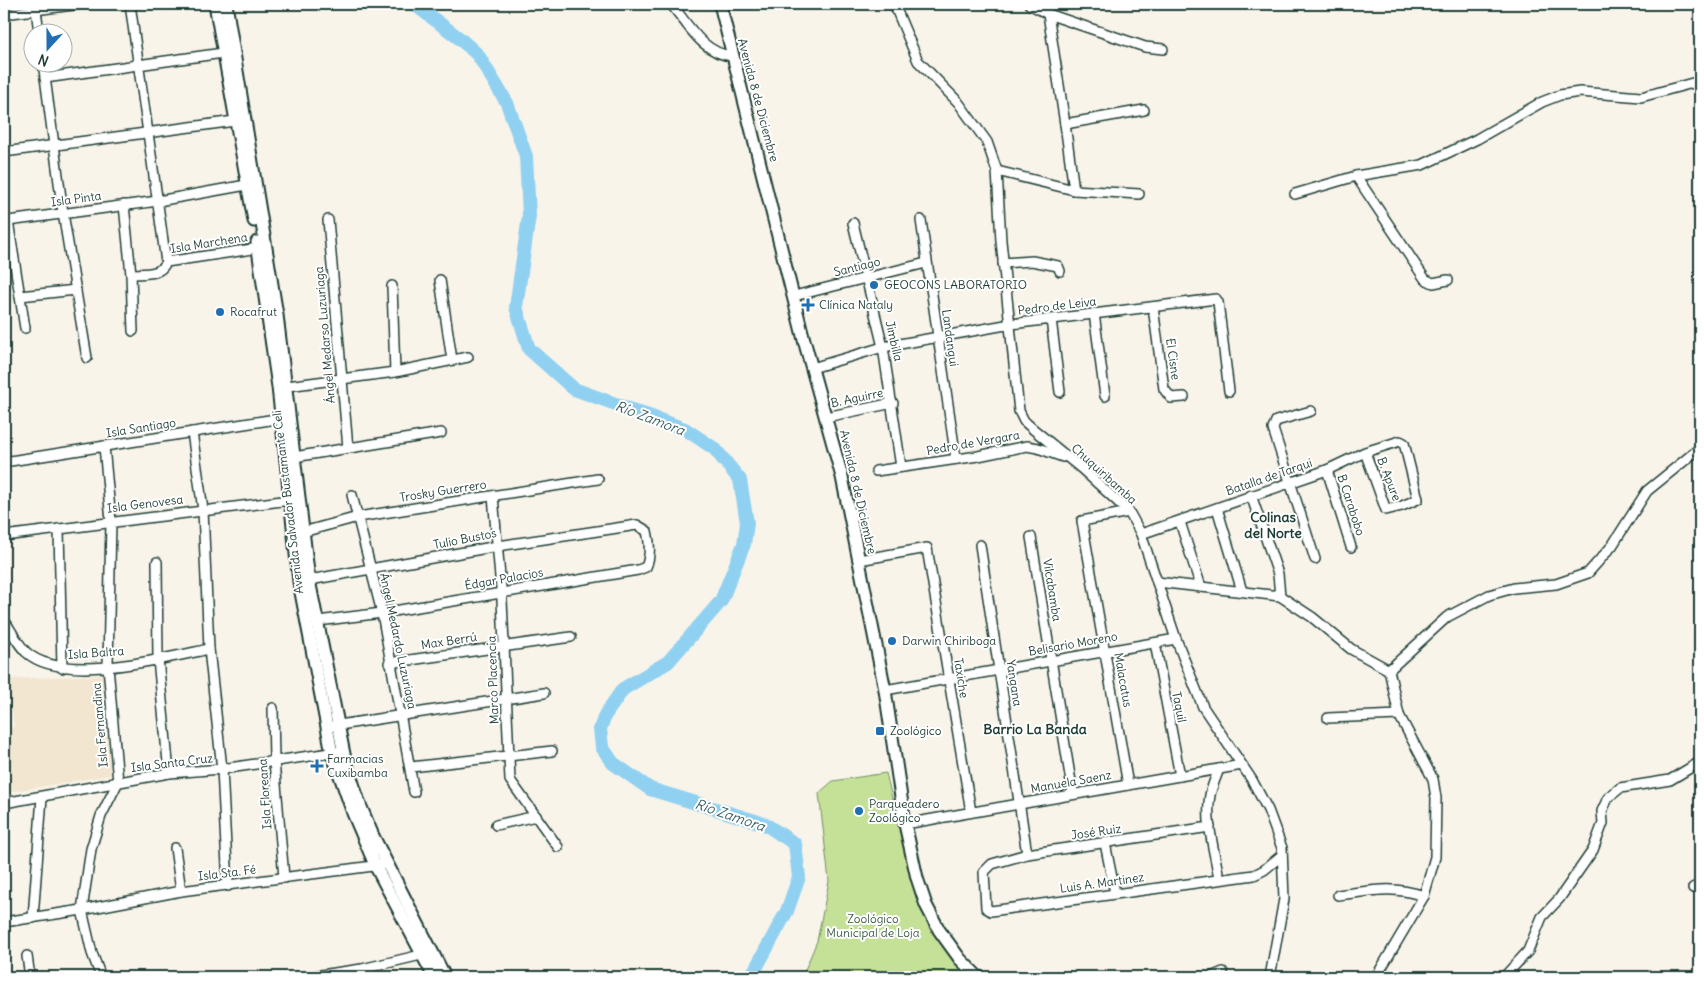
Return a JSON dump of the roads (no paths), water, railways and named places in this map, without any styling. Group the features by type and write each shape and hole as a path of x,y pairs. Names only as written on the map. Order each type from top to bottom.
{"main road":[{"name":"Avenida Salvador Bustamante Celi","path":"215,4 226,47 273,316 282,418 291,457 290,500 299,533"},
{"name":"Avenida Salvador Bustamante Celi","path":"226,4 226,47 235,121 251,185 258,248 287,386 291,457 304,581 334,726"},
{"name":"Avenida 8 de Diciembre","path":"720,4 812,368 842,477 885,690 905,824 917,878 926,905 939,930 960,959 978,977"},
{"name":"Avenida Salvador Bustamante Celi","path":"304,581 318,621 338,752 353,813 445,977"},
{"name":"Avenida Salvador Bustamante Celi","path":"381,865 421,955 434,977"}],"street":[{"path":"4,14 81,4"},
{"name":"Isla Marchena","path":"130,4 166,262 258,248"},
{"path":"671,4 698,39 713,51 722,55 732,56"},
{"name":"Chuquiribamba","path":"894,4 918,61 958,102 987,142 997,171 1003,263 1019,411 1024,420 1129,512 1141,534 1176,639 1203,706 1242,764 1277,830 1282,855 1284,899 1270,977"},
{"path":"1029,4 1048,14 1145,47 1163,49"},
{"path":"36,10 38,22"},
{"path":"1048,14 1074,190"},
{"path":"45,78 138,65 226,47"},
{"path":"44,72 63,213 87,358"},
{"path":"1295,194 1356,176 1422,165 1477,139 1542,102 1560,95 1580,92 1641,97 1700,81"},
{"path":"1065,124 1144,110"},
{"path":"4,152 235,121"},
{"path":"997,171 1074,190 1139,194"},
{"path":"1356,176 1425,279 1433,283 1448,280"},
{"name":"Isla Pinta","path":"25,328 6,222 158,201 251,185"},
{"path":"124,206 131,274 133,331"},
{"name":"Ángel Medarso Luzuriaga","path":"328,220 348,448"},
{"name":"Landangui","path":"920,220 956,459"},
{"name":"Jimbilla","path":"853,223 883,348 893,403 901,467"},
{"path":"131,274 158,272 163,269 166,262"},
{"path":"1003,263 1047,262 1058,266 1060,271"},
{"name":"Santiago","path":"794,296 926,263"},
{"path":"440,280 452,360"},
{"path":"392,286 395,372"},
{"path":"20,296 76,290"},
{"name":"Pedro de Leiva","path":"812,368 883,348 1011,324 1216,299 1218,302 1229,391"},
{"name":"El Cisne","path":"1153,307 1164,389 1170,398 1184,397"},
{"path":"1094,313 1105,396"},
{"path":"1051,319 1060,392"},
{"path":"287,386 395,372 468,358"},
{"name":"B. Aguirre","path":"826,418 893,403"},
{"path":"1311,411 1276,421 1274,425 1289,482 1315,559"},
{"name":"Isla Santiago","path":"4,462 282,418"},
{"path":"192,432 203,510 209,649 222,769 228,886"},
{"path":"291,457 441,433"},
{"name":"Batalla de Tarqui","path":"1141,534 1327,470 1365,452 1400,441 1404,443 1419,497"},
{"name":"Isla Fernandina","path":"101,977 92,953 82,910 91,849 98,824 112,790 118,782 108,666 111,521 104,446"},
{"name":"Pedro de Vergara","path":"876,471 1027,446 1038,448 1072,461"},
{"path":"1388,670 1447,617 1489,595 1514,588 1556,584 1588,573 1612,546 1647,491 1700,448"},
{"name":"B. Apure","path":"1365,452 1386,510 1416,501 1419,497"},
{"name":"B Carabobo","path":"1327,470 1351,547"},
{"name":"Trosky Guerrero","path":"299,533 358,517 598,479"},
{"name":"Ángel Medardo Luzuriaga","path":"352,495 382,613 389,663 411,767 414,792"},
{"path":"1251,495 1278,574 1280,596"},
{"name":"Marco Placencia","path":"493,496 501,592 510,780 558,847"},
{"name":"Isla Genovesa","path":"4,536 111,521 290,500"},
{"path":"1217,508 1242,591"},
{"name":"Malacatus","path":"1128,785 1082,520 1129,512"},
{"path":"1180,522 1201,586"},
{"name":"Tulio Bustos","path":"304,581 498,546 637,525"},
{"name":"Édgar Palacios","path":"318,621 382,613 638,570 646,567 649,555 649,541 647,531 637,525"},
{"path":"59,529 62,668"},
{"name":"Vilcabamba","path":"1031,537 1073,794"},
{"name":"Yangana","path":"980,545 1027,854"},
{"name":"Taxiche","path":"859,560 927,548 971,812"},
{"path":"156,562 158,659 168,773"},
{"path":"1156,582 1280,596 1312,617 1351,648 1388,670 1399,715 1433,779 1436,798 1435,857 1424,896 1376,977"},
{"name":"Isla Baltra","path":"4,620 26,652 62,668 108,666 209,649"},
{"name":"Max Berrú","path":"389,663 571,637"},
{"name":"Belisario Moreno","path":"885,690 1176,639"},
{"name":"Taquil","path":"1155,643 1180,776"},
{"path":"334,726 400,714 506,701 544,693"},
{"name":"Isla Floreana","path":"273,708 274,761 284,878"},
{"path":"1328,718 1399,715"},
{"path":"411,767 509,754 552,751"},
{"name":"Isla Santa Cruz","path":"4,803 168,773 222,769 338,752"},
{"path":"1504,977 1528,951 1542,917 1558,899 1593,850 1603,823 1602,811 1608,798 1620,788 1670,780 1700,762"},
{"name":"Manuela Saenz","path":"905,824 1242,764"},
{"path":"1219,769 1210,794 1210,827 1220,879"},
{"path":"33,918 42,797"},
{"path":"496,825 536,816"},
{"name":"José Ruiz","path":"988,910 984,872 992,864 1027,854 1210,827"},
{"path":"1105,843 1116,893"},
{"path":"175,848 181,891"},
{"name":"Luis A. Martinez","path":"988,910 1254,875 1264,870 1282,855"},
{"name":"Isla Sta. Fé","path":"4,922 82,910 181,891 381,865"},
{"path":"1338,895 1386,888 1424,896"},
{"path":"307,977 362,973 421,955"},
{"path":"27,956 30,977"},
{"path":"1210,977 1223,972"}],"waterway":[{"name":"Río Zamora","path":"414,4 478,55 507,103 526,156 529,216 516,307 529,349 574,389 685,429 715,449 740,480 747,523 744,544 721,601 668,662 623,689 605,715 600,729 602,747 613,763 650,789 765,824 795,844 799,877 787,911 751,977"}],"place":[{"name":"GEOCONS LABORATORIO","path":"874,285"},
{"name":"Clínica Nataly","path":"808,305"},
{"name":"Rocafrut","path":"220,312"},
{"name":"Darwin Chiriboga","path":"892,641"},
{"name":"Zoológico","path":"880,731"},
{"name":"Farmacias Cuxibamba","path":"317,766"},
{"name":"Parqueadero Zoológico","path":"859,811"}],"district":[{"name":"Colinas del Norte","path":"1273,526"},
{"name":"Barrio La Banda","path":"1035,729"}],"park label":[{"name":"Zoológico Municipal de Loja","path":"873,926"}]}
